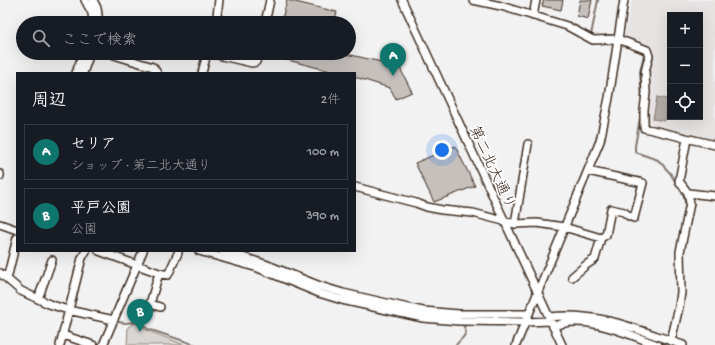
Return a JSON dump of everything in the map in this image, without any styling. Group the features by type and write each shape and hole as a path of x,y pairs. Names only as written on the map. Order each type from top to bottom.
{"street":[{"path":"85,0 92,16"},
{"path":"93,0 97,8 98,16"},
{"path":"217,16 219,0"},
{"path":"267,16 270,0"},
{"name":"第二北大通り","path":"402,0 562,345"},
{"path":"473,0 501,6 567,26 593,40 618,39 647,50 649,56 645,72 646,93 644,128 715,145"},
{"path":"533,16 536,0"},
{"path":"516,345 600,141 609,98 624,0"},
{"path":"76,72 81,60"},
{"path":"83,72 88,60"},
{"path":"132,60 153,67 156,72"},
{"path":"202,72 205,60"},
{"path":"238,60 252,63 256,62 256,60"},
{"path":"668,340 679,307 681,292 680,252 690,203 688,193 679,181 688,139"},
{"path":"516,224 528,144"},
{"path":"572,277 595,259 601,238 606,235 611,209 624,212 634,218 643,183 588,171"},
{"path":"356,187 416,202 427,207 442,210 473,212 516,224 537,223 564,228 601,238"},
{"path":"688,193 715,196"},
{"path":"0,224 16,230"},
{"path":"7,279 16,242"},
{"path":"60,345 82,258 85,252"},
{"path":"102,252 168,275 178,253"},
{"path":"103,345 143,252"},
{"path":"202,252 258,268 319,293 423,311 459,314 528,314"},
{"path":"226,252 265,264 343,297 423,318 460,321 574,321 668,340 683,345"},
{"path":"38,299 52,260"},
{"path":"0,273 21,291 38,299 68,310 114,320"},
{"path":"159,273 150,304 160,307"},
{"path":"551,321 573,315 598,317 615,322 649,337 658,345"},
{"path":"63,335 93,345"}],"shaded area":[{"path":"632,0 715,0 715,142 651,128 645,125 645,72 652,52 649,48 625,35"},
{"path":"657,97 667,99 665,121 653,119"},
{"path":"134,323 139,324 146,330 185,345 127,345 128,327"}],"building":[{"path":"287,0 337,12 336,16 283,16"},
{"path":"544,0 563,0 561,10 542,6"},
{"path":"580,0 592,0 588,19 577,16"},
{"path":"356,56 399,66 412,92 396,99 390,88 356,77 356,72 334,72 287,60 356,60"},
{"path":"455,146 475,186 434,202 415,163"}],"waterway":[{"path":"598,0 591,35 600,37 610,35 615,37"},
{"path":"634,48 644,54 640,72 642,99"},
{"path":"641,112 635,152 658,160 670,173 683,194 686,206"},
{"path":"678,247 683,220"},
{"path":"215,252 221,254"},
{"path":"677,287 677,297"},
{"path":"672,320 676,303"},
{"path":"474,318 521,318"},
{"path":"118,322 140,323 148,329 196,345"},
{"path":"456,345 465,335 462,322"},
{"path":"632,331 646,337"},
{"path":"660,342 666,345"}],"place":[{"name":"セリア","path":"393,76"},
{"name":"平戸公園","path":"140,332"}]}
